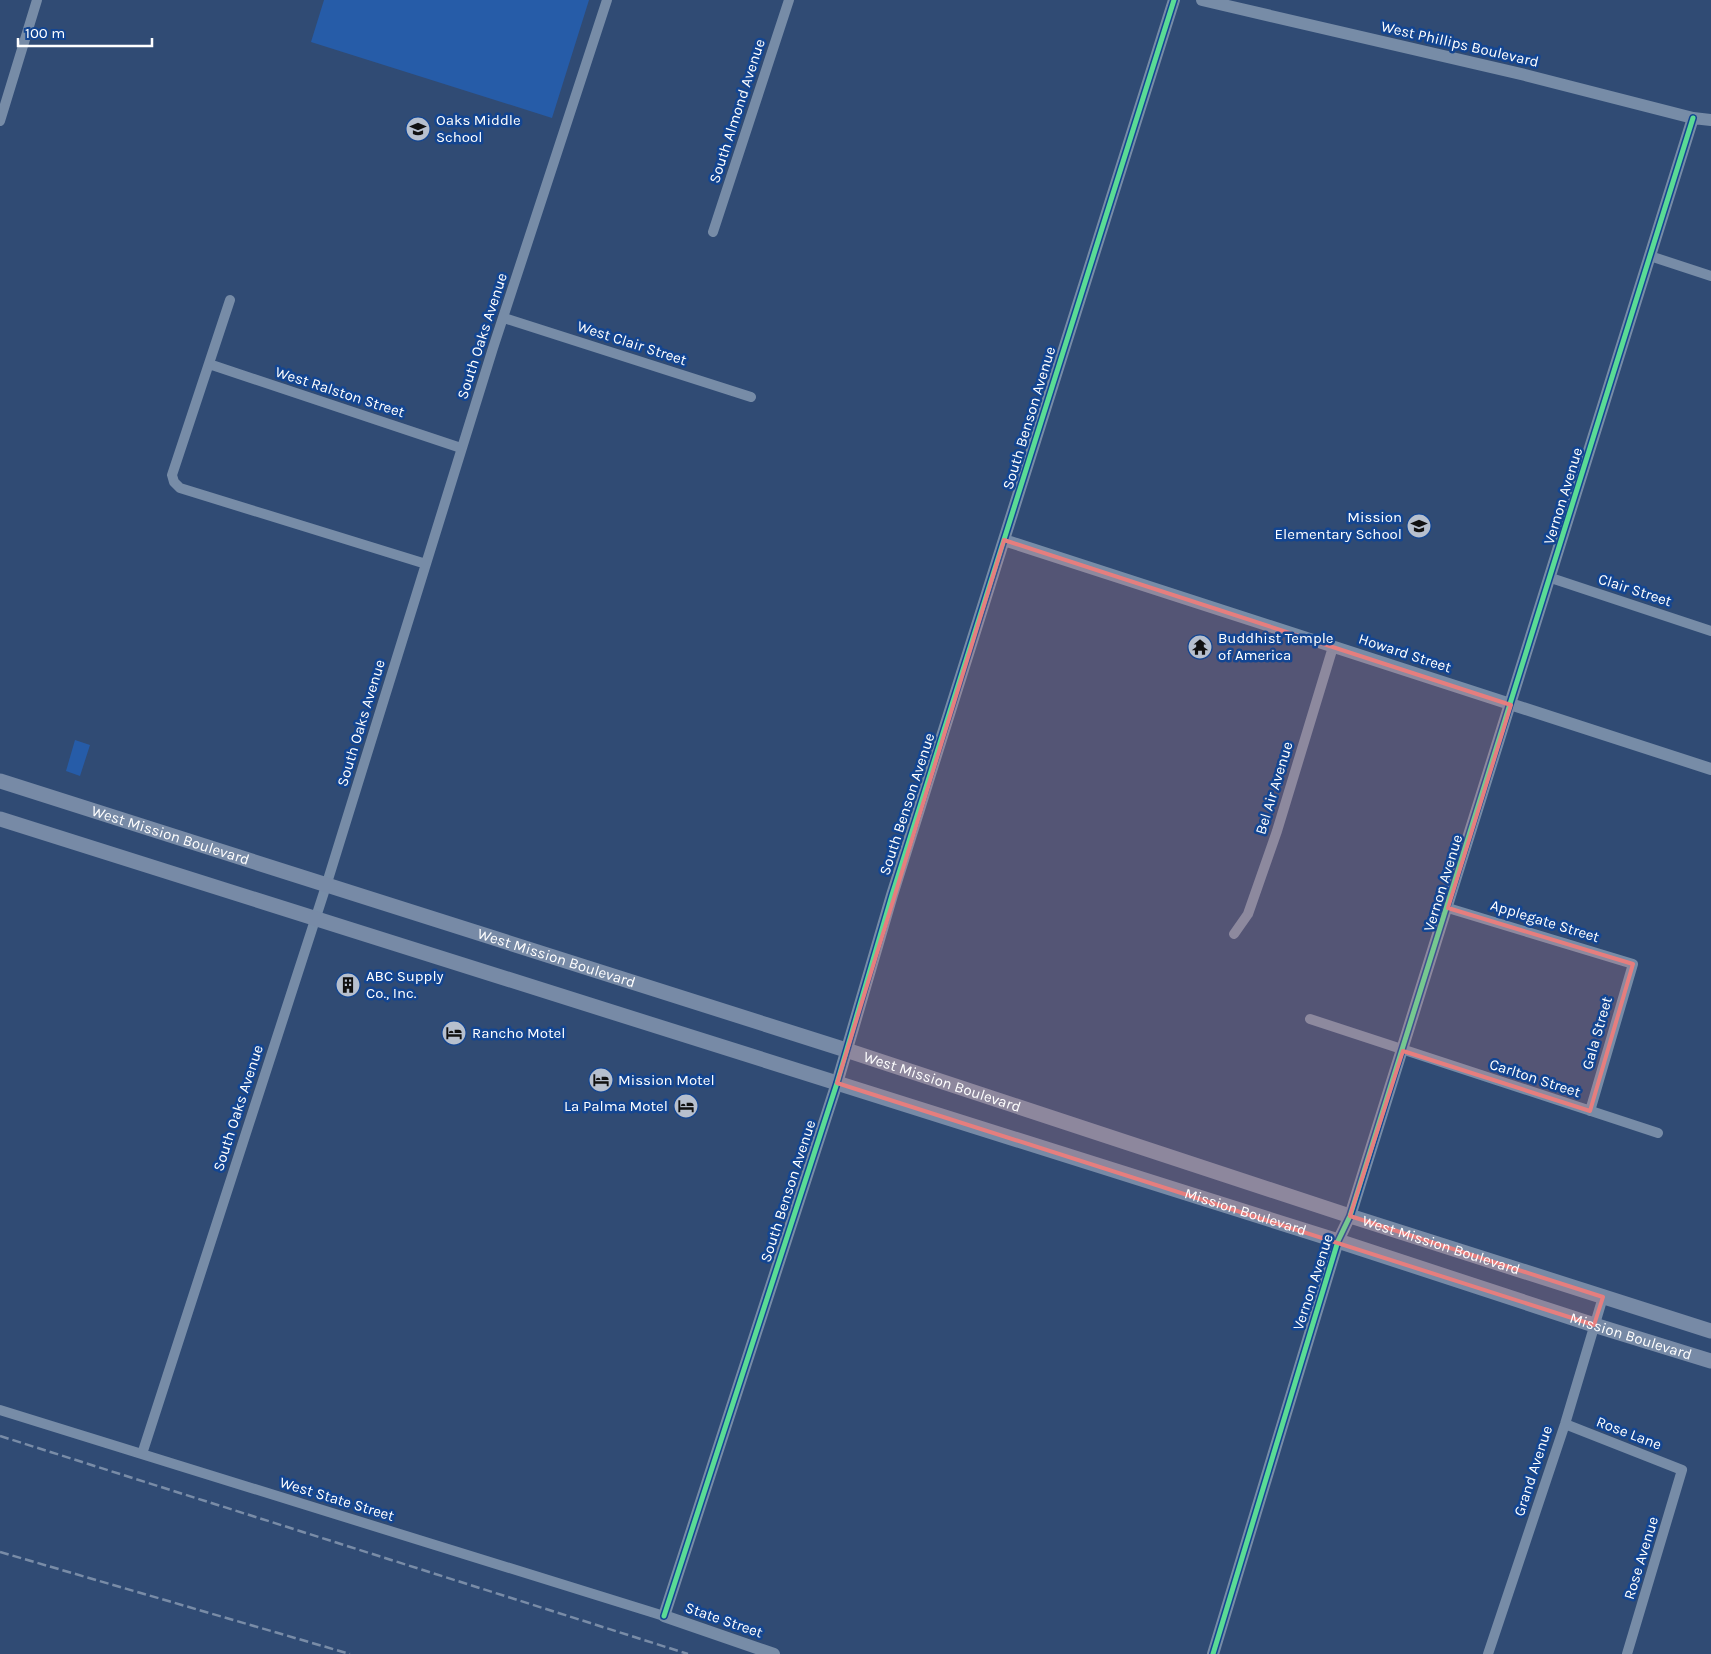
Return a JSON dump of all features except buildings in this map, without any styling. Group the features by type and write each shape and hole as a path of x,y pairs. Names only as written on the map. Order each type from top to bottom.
{"main road":[{"name":"West Mission Boulevard","path":"0,781 846,1050 1350,1216 1711,1331"},
{"path":"0,819 314,920 837,1083"},
{"name":"Mission Boulevard","path":"837,1083 1338,1240 1594,1325 1711,1361"}],"street":[{"path":"0,121 37,0"},
{"name":"South Oaks Avenue","path":"142,1454 326,886 461,448 607,0"},
{"name":"South Almond Avenue","path":"713,232 789,0"},
{"name":"South Benson Avenue","path":"664,1616 837,1083 892,894 1174,0"},
{"name":"West Phillips Boulevard","path":"1202,0 1525,76 1693,118 1711,120"},
{"name":"Vernon Avenue","path":"1213,1654 1338,1240 1350,1216 1403,1051 1693,118"},
{"path":"1650,256 1711,276"},
{"path":"230,300 183,434 172,474 174,482 180,488 426,564"},
{"name":"West Clair Street","path":"504,318 750,397"},
{"name":"West Ralston Street","path":"209,364 461,448"},
{"name":"Howard Street","path":"1004,540 1711,769"},
{"name":"Clair Street","path":"1550,578 1711,631"},
{"name":"Bel Air Avenue","path":"1234,934 1248,914 1264,868 1333,647"},
{"name":"Applegate Street","path":"1448,908 1632,964"},
{"name":"Gala Street","path":"1590,1111 1632,964"},
{"name":"Carlton Street","path":"1310,1019 1658,1133"},
{"name":"Grand Avenue","path":"1488,1654 1564,1424 1603,1297"},
{"name":"West State Street","path":"0,1410 664,1616"},
{"name":"Rose Lane","path":"1564,1424 1682,1470"},
{"name":"Rose Avenue","path":"1627,1654 1682,1470"},
{"name":"State Street","path":"664,1616 774,1654"}],"highlighted area":[{"path":"1004,540 1511,705 1448,908 1633,964 1590,1111 1403,1051 1350,1216 1603,1297 1594,1325 837,1083"}],"shaded area":[{"path":"324,0 589,0 552,118 311,42"},
{"path":"75,740 90,745 80,776 66,771"}],"railway":[{"path":"0,1436 688,1654"},
{"path":"0,1552 350,1654"}],"cycle path":[{"path":"664,1616 837,1083 892,895 1174,0"},
{"path":"1213,1654 1338,1241 1350,1216 1693,118"}],"place":[{"name":"Oaks Middle School","path":"418,129"},
{"name":"Mission Elementary School","path":"1419,526"},
{"name":"Buddhist Temple of America","path":"1200,647"},
{"name":"ABC Supply Co., Inc.","path":"348,985"},
{"name":"Rancho Motel","path":"454,1033"},
{"name":"Mission Motel","path":"601,1080"},
{"name":"La Palma Motel","path":"686,1106"}]}
